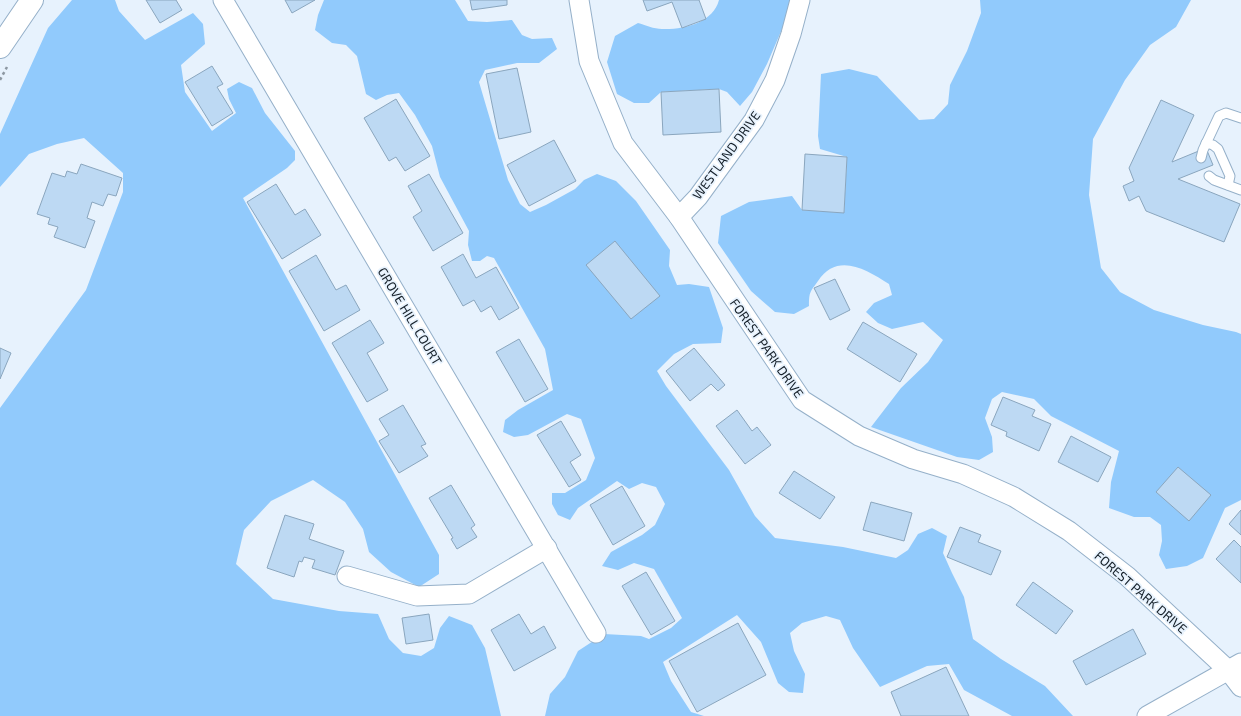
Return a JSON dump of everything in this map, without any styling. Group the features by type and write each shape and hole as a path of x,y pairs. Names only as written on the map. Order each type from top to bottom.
{"main road":[{"path":"0,47 32,0"}],"street":[{"name":"GROVE HILL COURT","path":"224,0 596,633"},
{"name":"FOREST PARK DRIVE","path":"579,0 589,61 624,143 679,217 802,400 859,436 913,459 963,474 1014,497 1069,531 1127,576 1234,666 1241,687"},
{"name":"WESTLAND DRIVE","path":"679,217 698,197 754,120 775,80 791,34 800,0"},
{"path":"347,576 417,596 469,594 547,548"},
{"path":"1146,716 1234,666"}],"lane":[{"path":"1201,158 1206,143 1219,116 1226,113 1241,118"},
{"path":"1206,143 1213,145 1218,149 1230,176 1228,185"},
{"path":"1209,176 1214,180 1241,190"}],"shaded area":[{"path":"72,0 115,0 119,11 145,40 193,13 203,24 205,44 181,65 185,92 212,131 236,113 229,99 227,89 239,82 252,88 265,113 295,151 295,160 287,168 243,198 439,555 439,574 419,587 391,572 369,552 363,529 345,502 313,480 271,501 244,530 236,564 273,599 339,611 378,614 389,639 403,653 421,656 434,648 440,628 449,616 472,625 485,648 501,716 0,716 0,408 86,290 123,192 123,173 84,138 57,144 29,154 0,187 0,134 48,28"},
{"path":"324,0 455,0 468,21 487,22 512,20 522,35 532,39 552,38 557,49 539,63 517,63 485,70 479,82 508,180 520,204 530,212 575,189 584,180 597,174 616,181 636,201 670,250 669,266 677,285 689,284 709,287 723,328 721,343 693,344 674,354 657,371 666,386 729,470 755,516 775,538 843,547 896,558 908,550 918,534 932,528 947,536 943,553 964,597 973,639 1001,659 1045,686 1073,716 1012,716 964,690 949,664 927,666 880,687 853,648 840,620 826,616 802,623 790,633 794,651 805,674 803,693 789,692 778,683 761,642 737,615 663,662 671,681 691,712 704,716 545,716 550,694 565,677 578,651 604,634 641,636 649,639 671,628 682,618 654,569 634,563 618,570 602,566 611,552 642,535 655,525 665,504 656,487 642,483 629,489 617,481 578,508 570,520 558,515 552,504 552,493 565,493 586,480 595,458 581,419 567,414 528,435 514,437 503,432 505,420 518,410 553,390 545,349 494,258 487,256 480,261 472,261 468,245 469,231 440,177 432,146 415,115 399,93 387,95 376,100 366,94 357,56 346,45 332,43 315,30 318,15"},
{"path":"719,0 792,0 791,8 767,64 752,92 740,106 727,92 719,89 661,92 649,103 634,103 617,94 607,62 615,36 638,23 653,28 662,29 679,28 696,24 711,14 716,8"},
{"path":"980,0 1191,0 1176,27 1150,45 1125,80 1093,139 1089,195 1101,268 1120,292 1154,310 1203,325 1241,334 1241,500 1225,508 1203,558 1187,566 1166,569 1159,555 1162,541 1161,525 1150,517 1134,517 1109,508 1111,482 1119,451 1051,416 1034,399 1002,392 992,399 985,418 992,437 993,452 979,460 957,457 871,427 901,388 928,362 943,340 923,322 892,329 878,323 866,312 874,303 892,295 889,284 871,273 852,266 843,265 834,267 826,272 812,290 809,306 794,314 775,312 751,291 718,243 721,216 749,202 792,196 802,210 844,212 847,157 820,149 818,136 821,74 849,69 877,76 919,120 934,119 948,104 950,85 967,51 981,13"}],"building":[{"path":"146,0 176,0 182,10 160,23"},
{"path":"285,0 315,0 292,13"},
{"path":"470,0 507,0 507,5 472,10"},
{"path":"643,0 699,0 706,19 682,28 672,2 647,11"},
{"path":"212,66 223,84 217,87 233,113 212,126 185,82"},
{"path":"517,68 531,132 499,139 486,74"},
{"path":"719,89 721,132 663,135 661,92"},
{"path":"396,99 430,156 405,171 396,157 389,161 364,118"},
{"path":"1161,100 1194,115 1172,162 1206,148 1213,165 1178,179 1240,204 1224,242 1146,211 1139,196 1129,201 1123,186 1134,181 1129,168"},
{"path":"554,140 576,181 529,206 507,165"},
{"path":"805,154 847,157 844,213 802,210"},
{"path":"81,164 122,178 116,196 108,194 103,206 92,202 87,218 95,221 85,248 54,237 58,227 48,224 50,218 37,214 52,173 65,177 67,171 77,174"},
{"path":"429,174 463,233 433,251 413,217 422,211 408,186"},
{"path":"276,184 295,215 305,209 321,235 282,259 247,202"},
{"path":"615,241 660,296 631,319 586,265"},
{"path":"463,254 476,278 496,267 519,308 499,320 491,306 481,312 474,300 463,306 441,267"},
{"path":"316,255 336,290 346,285 360,310 324,331 289,271"},
{"path":"835,279 850,310 830,320 814,288"},
{"path":"370,320 384,343 367,353 388,390 367,402 332,343"},
{"path":"863,322 917,354 900,382 847,349"},
{"path":"519,339 548,389 525,402 496,352"},
{"path":"0,348 11,353 0,379"},
{"path":"694,348 725,385 718,391 711,384 690,401 666,371"},
{"path":"1003,397 1035,410 1032,416 1051,424 1039,451 1006,436 1007,432 991,425"},
{"path":"403,405 426,444 421,446 428,456 399,473 379,441 389,435 379,419"},
{"path":"737,410 752,431 757,427 771,445 745,464 716,426"},
{"path":"561,421 581,455 570,462 581,480 569,487 537,435"},
{"path":"1071,436 1111,457 1098,482 1058,462"},
{"path":"1178,467 1211,495 1189,521 1156,492"},
{"path":"794,471 835,497 820,519 779,493"},
{"path":"451,485 475,525 471,528 477,537 457,549 451,539 453,538 429,498"},
{"path":"622,486 645,526 613,545 590,505"},
{"path":"871,502 912,513 904,541 863,530"},
{"path":"1241,510 1241,535 1229,524"},
{"path":"285,515 314,524 309,539 344,551 335,575 312,568 315,560 304,557 302,562 299,561 294,577 267,568"},
{"path":"960,527 981,535 978,542 1001,551 991,575 947,557"},
{"path":"1234,540 1241,547 1241,583 1216,559"},
{"path":"646,572 675,621 651,635 622,586"},
{"path":"1033,582 1073,611 1056,634 1016,605"},
{"path":"429,614 433,640 406,644 402,618"},
{"path":"519,614 531,634 544,626 556,648 514,671 491,630"},
{"path":"738,623 766,675 697,712 669,661"},
{"path":"1133,629 1146,654 1086,685 1073,661"},
{"path":"946,667 969,716 901,716 891,692"}]}
